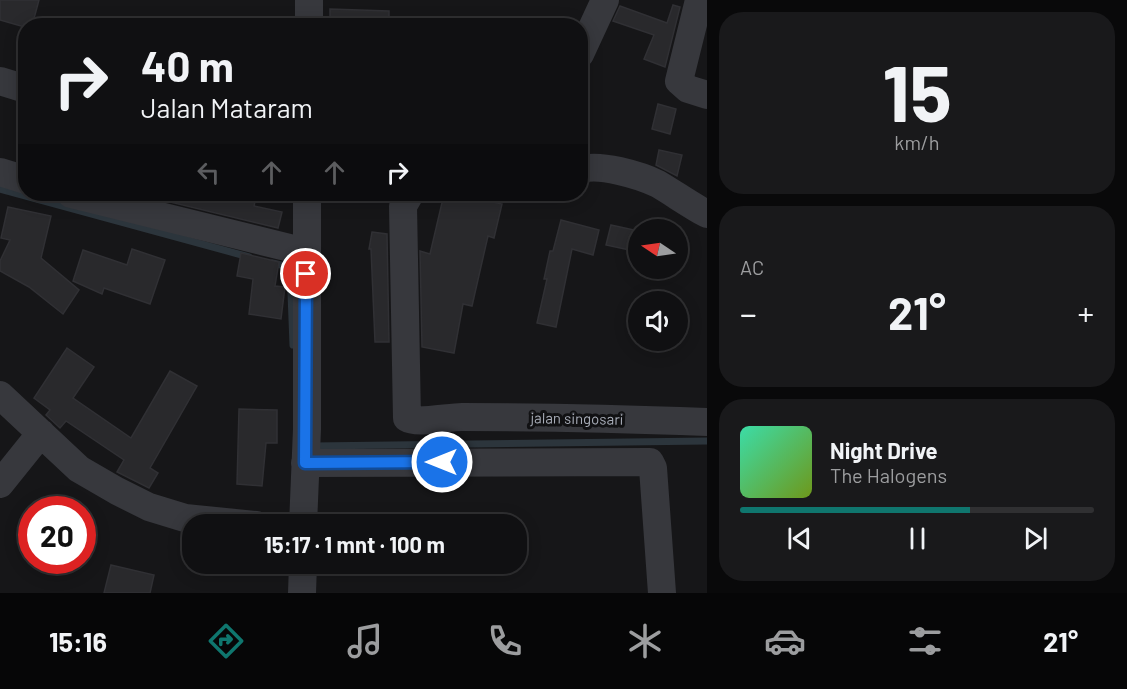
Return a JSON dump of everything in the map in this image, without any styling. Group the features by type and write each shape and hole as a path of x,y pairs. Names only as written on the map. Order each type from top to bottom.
{"street":[{"path":"309,0 309,18"},
{"path":"588,37 605,0"},
{"path":"699,0 679,81 688,89 707,95"},
{"path":"0,81 18,87"},
{"path":"588,167 598,167 636,176 658,184 707,214"},
{"path":"0,172 18,178"},
{"path":"99,201 306,252"},
{"path":"303,514 306,451 306,252 313,201"},
{"name":"jalan singosari","path":"406,201 403,206 407,418 415,421 448,417 707,422"},
{"path":"0,395 79,469 149,507 182,517"},
{"path":"0,484 41,434"},
{"path":"306,451 650,462 653,468 662,593"},
{"path":"302,593 303,574"}],"building":[{"path":"0,0 39,0 34,18 18,18 18,25 0,20"},
{"path":"673,5 680,7 665,67 644,59 654,35 613,21 620,6 667,23"},
{"path":"330,9 389,11 389,18 330,18"},
{"path":"658,104 676,109 670,134 652,129"},
{"path":"659,150 682,155 677,176 656,165"},
{"path":"166,201 255,201 254,206 282,212 278,228"},
{"path":"442,201 488,201 502,204 494,238 488,236 472,306 463,304 454,353 422,347 420,251 430,254"},
{"path":"8,207 51,216 41,258 79,290 63,314 29,287 0,271 0,261 10,240 1,238"},
{"path":"561,220 599,230 593,255 572,249 556,327 537,323 547,279 544,279 550,251 553,251"},
{"path":"611,225 628,229 628,250 606,245"},
{"path":"372,232 387,234 389,342 375,342 371,249 369,249"},
{"path":"132,249 165,260 150,304 104,288 102,294 73,281 83,250 127,265"},
{"path":"241,253 279,262 275,286 285,287 281,319 249,314 253,279 237,276"},
{"path":"67,348 94,367 73,398 131,438 170,371 197,386 150,468 158,473 149,488 117,472 124,460 66,421 60,428 46,415 50,410 34,398"},
{"path":"239,409 277,410 277,443 266,443 262,486 237,484"},
{"path":"111,565 154,575 150,593 104,593"}],"waterway":[{"path":"0,189 18,194"},
{"path":"44,201 249,257"},
{"path":"272,263 290,267 293,345"},
{"path":"313,446 707,441"}],"route":[{"path":"306,274 307,429 305,463 442,462"}]}
